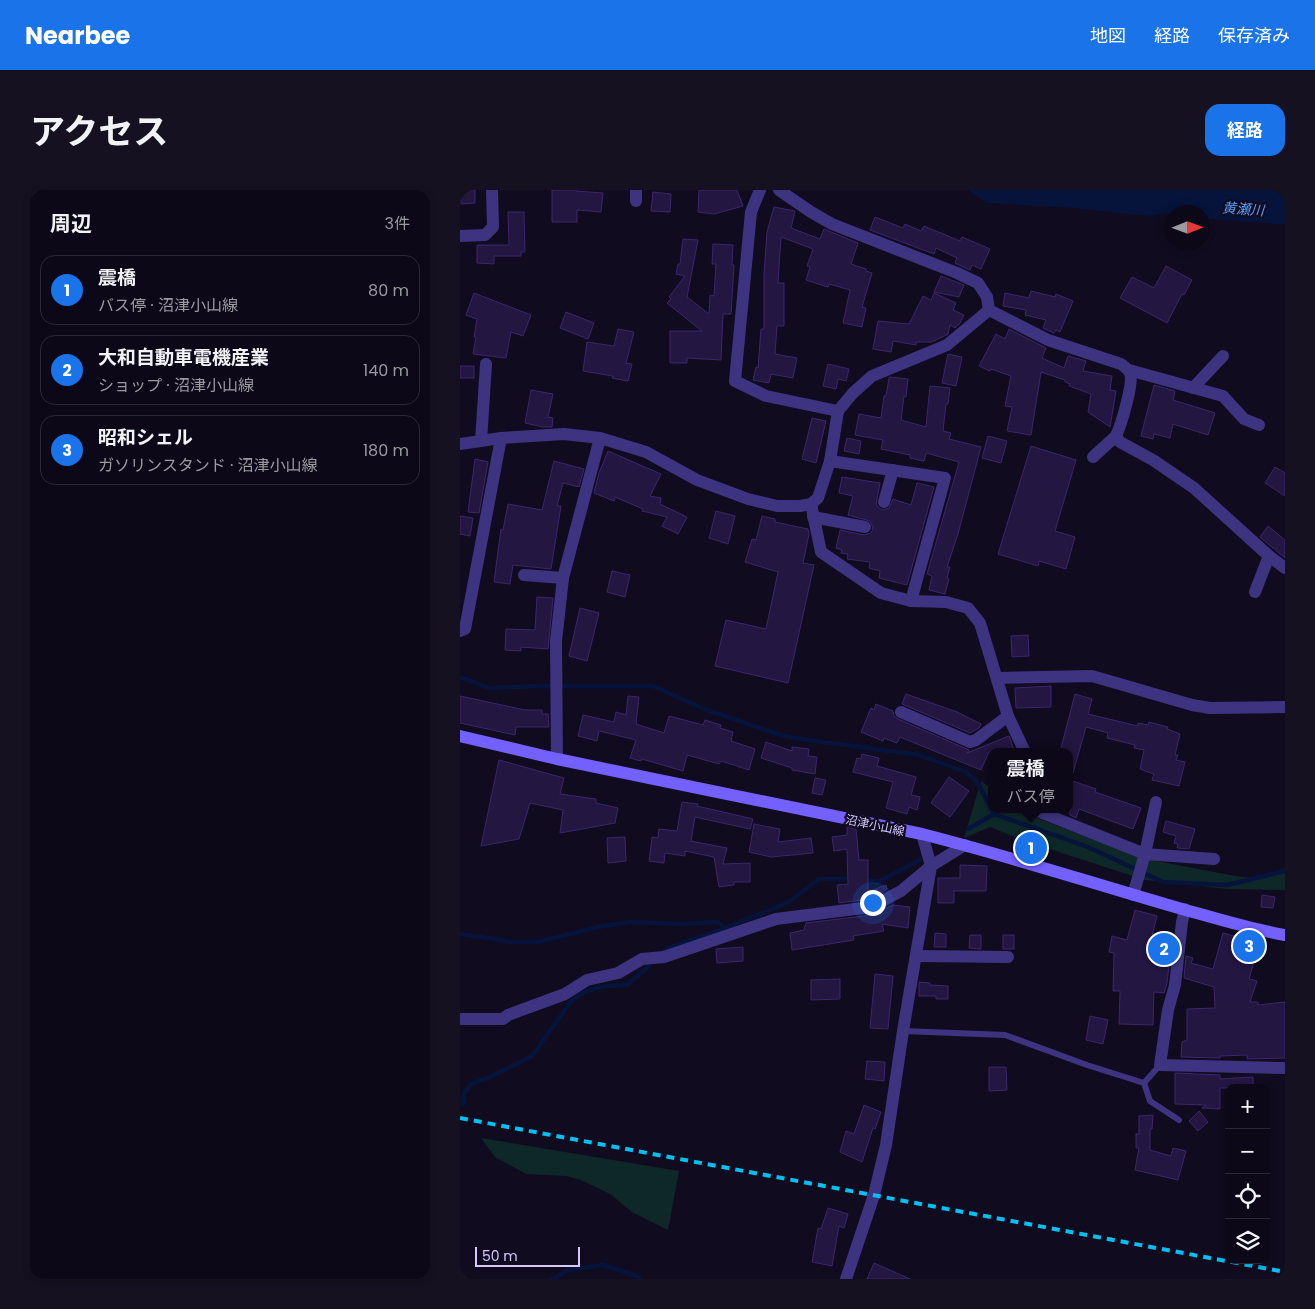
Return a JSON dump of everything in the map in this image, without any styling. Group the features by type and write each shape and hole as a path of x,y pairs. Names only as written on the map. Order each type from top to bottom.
{"main road":[{"name":"沼津小山線","path":"460,736 557,759 922,834 966,845 1185,910 1261,931 1285,935"}],"street":[{"path":"460,236 485,235 493,227 492,190"},
{"path":"760,190 751,212 736,381 766,396 838,412"},
{"path":"779,190 832,224 957,272 978,283 987,297 989,310"},
{"path":"989,310 947,345 872,376 853,393 838,412 830,461 812,511 821,552 881,593 911,601 946,602 968,608 980,623 1008,716 1023,748"},
{"path":"989,310 1048,340 1121,364 1129,370 1223,396 1244,419 1259,425"},
{"path":"1193,388 1223,356"},
{"path":"481,441 486,364"},
{"path":"1093,457 1116,436 1120,427 1132,379 1129,370"},
{"path":"460,444 502,438 564,434 600,438 646,452 697,480 748,499 777,506 800,506 865,527"},
{"path":"1116,436 1120,442 1153,460 1194,488 1269,556 1285,568"},
{"path":"460,631 465,629 502,438"},
{"path":"557,759 558,679 556,641 563,578 600,438"},
{"path":"830,461 945,478 911,601"},
{"path":"884,502 893,470"},
{"path":"1255,592 1269,556"},
{"path":"524,575 563,578"},
{"path":"997,678 1092,676 1192,706 1210,708 1285,707"},
{"path":"901,712 970,742 976,740 1008,716"},
{"path":"1133,895 1145,854 1156,802"},
{"path":"1042,813 1145,854 1214,859"},
{"path":"846,1279 874,1195 886,1145 903,1031 932,866 922,834"},
{"path":"460,1018 503,1019 508,1015 565,994 587,980 618,973 642,959 662,957 776,919 871,907 900,891 932,866 966,845"},
{"path":"1185,910 1175,985 1168,1010 1160,1065 1285,1068"},
{"path":"916,956 1008,957"}],"lane":[{"path":"903,1031 1004,1035 1144,1083"},
{"path":"1144,1083 1160,1065"},
{"path":"1144,1083 1150,1101 1179,1120"}],"green space":[{"path":"981,781 988,786 988,813 1030,813 1039,819 1146,859 1235,876 1255,878 1285,868 1285,890 1227,889 1145,880 1022,840 990,827 964,838"},
{"path":"481,1138 679,1171 668,1230 632,1212 610,1194 581,1180 566,1176 526,1174 495,1157"}],"water":[{"path":"968,190 1285,190 1285,215 1247,201 1210,207 1210,205 1165,205 1165,213 1147,216 1075,208 987,203"}],"building":[{"path":"460,190 475,190 475,203 461,204"},
{"path":"552,190 603,193 601,212 577,210 577,222 552,222"},
{"path":"699,190 737,190 743,206 714,214 698,212"},
{"path":"653,192 671,194 670,212 651,211"},
{"path":"774,207 795,211 791,228 820,239 824,229 858,243 851,264 872,273 862,307 866,308 862,327 843,323 850,290 829,284 828,287 806,280 810,267 807,266 813,249 781,237 778,283 784,283 784,326 777,326 775,354 797,358 793,378 771,374 769,383 753,380 756,367 758,368 761,329 764,329 764,274 767,232"},
{"path":"508,212 524,212 525,252 521,252 521,256 494,256 494,264 477,263 477,245 509,245"},
{"path":"875,217 903,228 905,224 921,231 924,226 960,241 962,237 990,249 981,269 972,265 970,270 955,263 957,258 936,248 934,254 870,230"},
{"path":"683,239 698,240 687,297 709,314 710,295 714,296 716,264 712,264 713,244 733,245 732,265 734,265 731,314 723,314 721,360 687,358 687,363 670,363 670,331 702,331 667,303 671,299 669,297 685,276 676,274 678,264 680,264"},
{"path":"1166,266 1192,280 1184,295 1182,294 1167,323 1120,298 1132,277 1154,288"},
{"path":"941,276 964,285 959,297 934,292"},
{"path":"1031,291 1055,297 1056,294 1073,301 1060,332 1056,330 1054,333 1043,328 1046,320 1025,315 1026,310 1003,306 1005,293 1029,298"},
{"path":"474,293 531,315 523,336 511,332 506,358 473,354 477,319 466,315"},
{"path":"934,293 956,303 953,310 964,315 955,328 950,325 948,334 932,342 916,342 916,345 893,341 891,352 873,349 878,321 909,324 923,296 931,300"},
{"path":"566,312 594,323 588,339 560,328"},
{"path":"618,329 634,332 626,363 632,364 628,381 612,378 613,376 583,371 587,342 614,346"},
{"path":"1009,329 1046,348 1042,358 1064,368 1068,356 1086,361 1083,371 1112,376 1110,390 1116,391 1110,427 1088,412 1091,394 1069,386 1070,384 1065,382 1065,380 1041,372 1031,435 1007,431 1012,407 1005,406 1011,376 979,366 996,334 1005,339"},
{"path":"948,354 962,357 956,386 942,383"},
{"path":"828,364 849,369 846,381 838,379 836,389 823,386"},
{"path":"460,366 474,366 474,378 460,378"},
{"path":"890,377 908,379 901,420 926,427 930,386 950,388 943,431 951,433 949,439 981,447 958,534 947,567 950,567 945,594 929,590 932,576 927,574 959,462 926,453 924,461 910,458 910,455 881,449 883,440 855,435 859,414 881,418 884,396 886,396"},
{"path":"1154,385 1175,391 1173,400 1215,413 1208,435 1173,424 1170,438 1154,434 1153,439 1141,436"},
{"path":"531,390 553,394 548,417 553,418 552,427 525,423"},
{"path":"812,418 826,421 816,463 802,459"},
{"path":"988,436 1007,441 1001,463 982,458"},
{"path":"847,438 861,441 859,454 844,451"},
{"path":"1031,446 1076,460 1055,531 1075,537 1066,569 1039,561 1038,566 998,554"},
{"path":"608,451 661,474 650,496 661,498 660,504 687,517 678,534 662,526 667,517 642,511 643,509 615,497 614,501 594,493 599,473"},
{"path":"475,459 488,462 479,513 468,512"},
{"path":"554,461 584,469 579,487 563,483 557,506 561,506 551,569 513,565 510,584 494,582 501,529 503,530 508,504 542,510"},
{"path":"1275,467 1285,473 1285,496 1265,483"},
{"path":"842,477 880,483 876,504 882,510 889,508 893,499 911,505 917,483 934,487 907,585 879,578 880,571 869,568 870,562 847,559 848,554 841,553 842,550 836,548 840,530 864,535 871,533 873,528 870,521 848,515 853,496 839,493"},
{"path":"716,511 735,516 728,544 709,538"},
{"path":"460,516 473,518 470,536 460,534"},
{"path":"762,516 775,519 775,522 808,529 809,534 803,563 814,565 788,683 715,666 726,620 766,629 778,572 745,562 752,539 756,540"},
{"path":"1268,526 1285,540 1285,558 1260,537"},
{"path":"612,571 630,575 625,597 607,592"},
{"path":"537,597 553,598 548,649 521,647 521,651 505,650 506,629 535,630"},
{"path":"580,608 599,613 587,661 569,656"},
{"path":"1028,635 1029,656 1012,657 1011,636"},
{"path":"1051,686 1051,707 1016,708 1015,688"},
{"path":"906,694 957,712 981,724 979,728 970,733 902,704"},
{"path":"1075,694 1092,699 1088,714 1138,726 1138,723 1148,725 1149,722 1168,727 1167,729 1180,734 1175,755 1178,755 1176,760 1185,762 1179,786 1152,780 1154,774 1140,769 1144,750 1134,748 1135,745 1107,738 1108,733 1086,727 1073,773 1073,748 1061,748"},
{"path":"460,696 525,710 542,710 542,714 548,714 549,727 516,727 515,735 460,723"},
{"path":"628,696 639,697 636,724 664,733 669,716 703,725 705,720 721,725 720,728 733,732 731,741 755,749 749,770 721,761 719,764 687,755 683,771 642,759 641,761 630,758 636,740 599,731 597,741 578,736 583,715 614,722 616,712 626,715"},
{"path":"876,704 893,711 894,716 898,719 969,750 967,753 1009,736 1014,748 988,748 988,754 981,770 900,737 897,743 884,738 883,741 861,732 871,708 874,710"},
{"path":"766,742 792,751 792,747 809,749 808,756 817,757 815,774 792,770 792,768 761,758"},
{"path":"862,754 879,758 877,766 916,777 911,795 920,797 917,810 909,807 907,814 886,808 893,782 853,772 857,758 861,759"},
{"path":"499,760 564,778 560,794 596,799 596,803 618,808 615,823 560,833 563,810 530,803 519,839 481,846"},
{"path":"949,777 969,791 950,817 931,803"},
{"path":"815,778 826,780 822,795 812,793"},
{"path":"1073,781 1096,789 1095,792 1141,808 1133,829 1079,809 1076,818 1070,815 1070,813 1073,813"},
{"path":"682,802 698,804 697,806 753,819 750,829 695,817 691,841 727,848 723,864 750,863 750,882 734,882 734,885 719,887 714,857 685,851 685,856 665,853 664,863 649,861 652,837 658,838 659,829 677,831"},
{"path":"1166,821 1195,829 1189,849 1177,848 1178,844 1174,843 1176,836 1163,832"},
{"path":"754,824 780,829 778,842 811,838 813,853 771,857 749,852"},
{"path":"847,827 856,829 859,860 868,860 868,892 886,885 887,889 868,899 839,903 837,885 848,884 847,849 834,851 832,837 847,835"},
{"path":"625,837 626,861 608,863 607,838"},
{"path":"960,865 987,866 986,891 954,891 954,903 938,903 938,878 960,878"},
{"path":"1262,895 1275,897 1273,908 1261,907"},
{"path":"893,905 910,907 908,928 882,924 884,931 853,936 854,940 792,950 790,933 804,930 806,923 872,915"},
{"path":"1135,910 1157,916 1152,935 1172,940 1164,993 1154,992 1153,1025 1119,1024 1120,991 1113,991 1114,953 1109,952 1112,936 1127,940"},
{"path":"935,933 946,934 946,947 934,947"},
{"path":"1223,933 1259,943 1249,979 1257,981 1250,1002 1258,1002 1258,1005 1285,1002 1285,1058 1247,1059 1247,1055 1220,1056 1220,1058 1181,1057 1182,1042 1187,1040 1187,1009 1215,1008 1214,987 1184,978 1186,956 1193,958 1191,963 1213,969"},
{"path":"970,935 981,935 981,949 969,948"},
{"path":"1003,935 1014,935 1014,949 1003,949"},
{"path":"743,947 743,961 717,963 716,949"},
{"path":"875,974 893,976 888,1029 870,1028"},
{"path":"840,979 840,999 811,1000 811,980"},
{"path":"919,982 948,986 948,999 936,999 936,996 919,996"},
{"path":"1090,1016 1108,1020 1103,1044 1086,1040"},
{"path":"867,1061 885,1062 884,1081 865,1079"},
{"path":"989,1067 1006,1067 1007,1090 989,1091"},
{"path":"1175,1073 1220,1075 1220,1079 1253,1077 1253,1084 1225,1084 1225,1088 1220,1088 1220,1109 1202,1108 1206,1105 1175,1104"},
{"path":"864,1105 881,1112 875,1129 873,1128 862,1162 840,1152 846,1131 854,1134"},
{"path":"1199,1111 1208,1122 1198,1131 1189,1121"},
{"path":"1153,1115 1152,1129 1150,1129 1150,1150 1171,1156 1173,1148 1186,1151 1178,1180 1135,1170 1139,1148 1136,1148 1136,1134 1139,1134 1139,1116"},
{"path":"828,1208 848,1214 844,1228 839,1226 832,1266 812,1262 818,1228 821,1229"},
{"path":"874,1263 910,1279 867,1279"}],"waterway":[{"name":"黄瀬川","path":"1175,204 1285,212"},
{"path":"460,677 489,688 653,686 704,709 781,735 919,755 966,772 978,783 988,802"},
{"path":"993,813 1088,847 1163,882 1227,885 1285,871"},
{"path":"968,829 994,814"},
{"path":"862,880 878,882 920,860"},
{"path":"460,934 514,942 537,942 603,926 631,922 682,924 718,922 725,928 787,903 819,879 852,879"},
{"path":"661,953 668,948 725,928"},
{"path":"463,1104 464,1093 471,1084 532,1056 572,1000 587,991 607,986 627,985 646,969 652,961"},
{"path":"552,1279 568,1270 603,1265 637,1276 640,1279"}],"railway":[{"path":"460,1118 1285,1272"}],"place":[{"name":"震橋","path":"1031,848"},
{"name":"昭和シェル","path":"1249,946"},
{"name":"大和自動車電機産業","path":"1164,949"}]}
